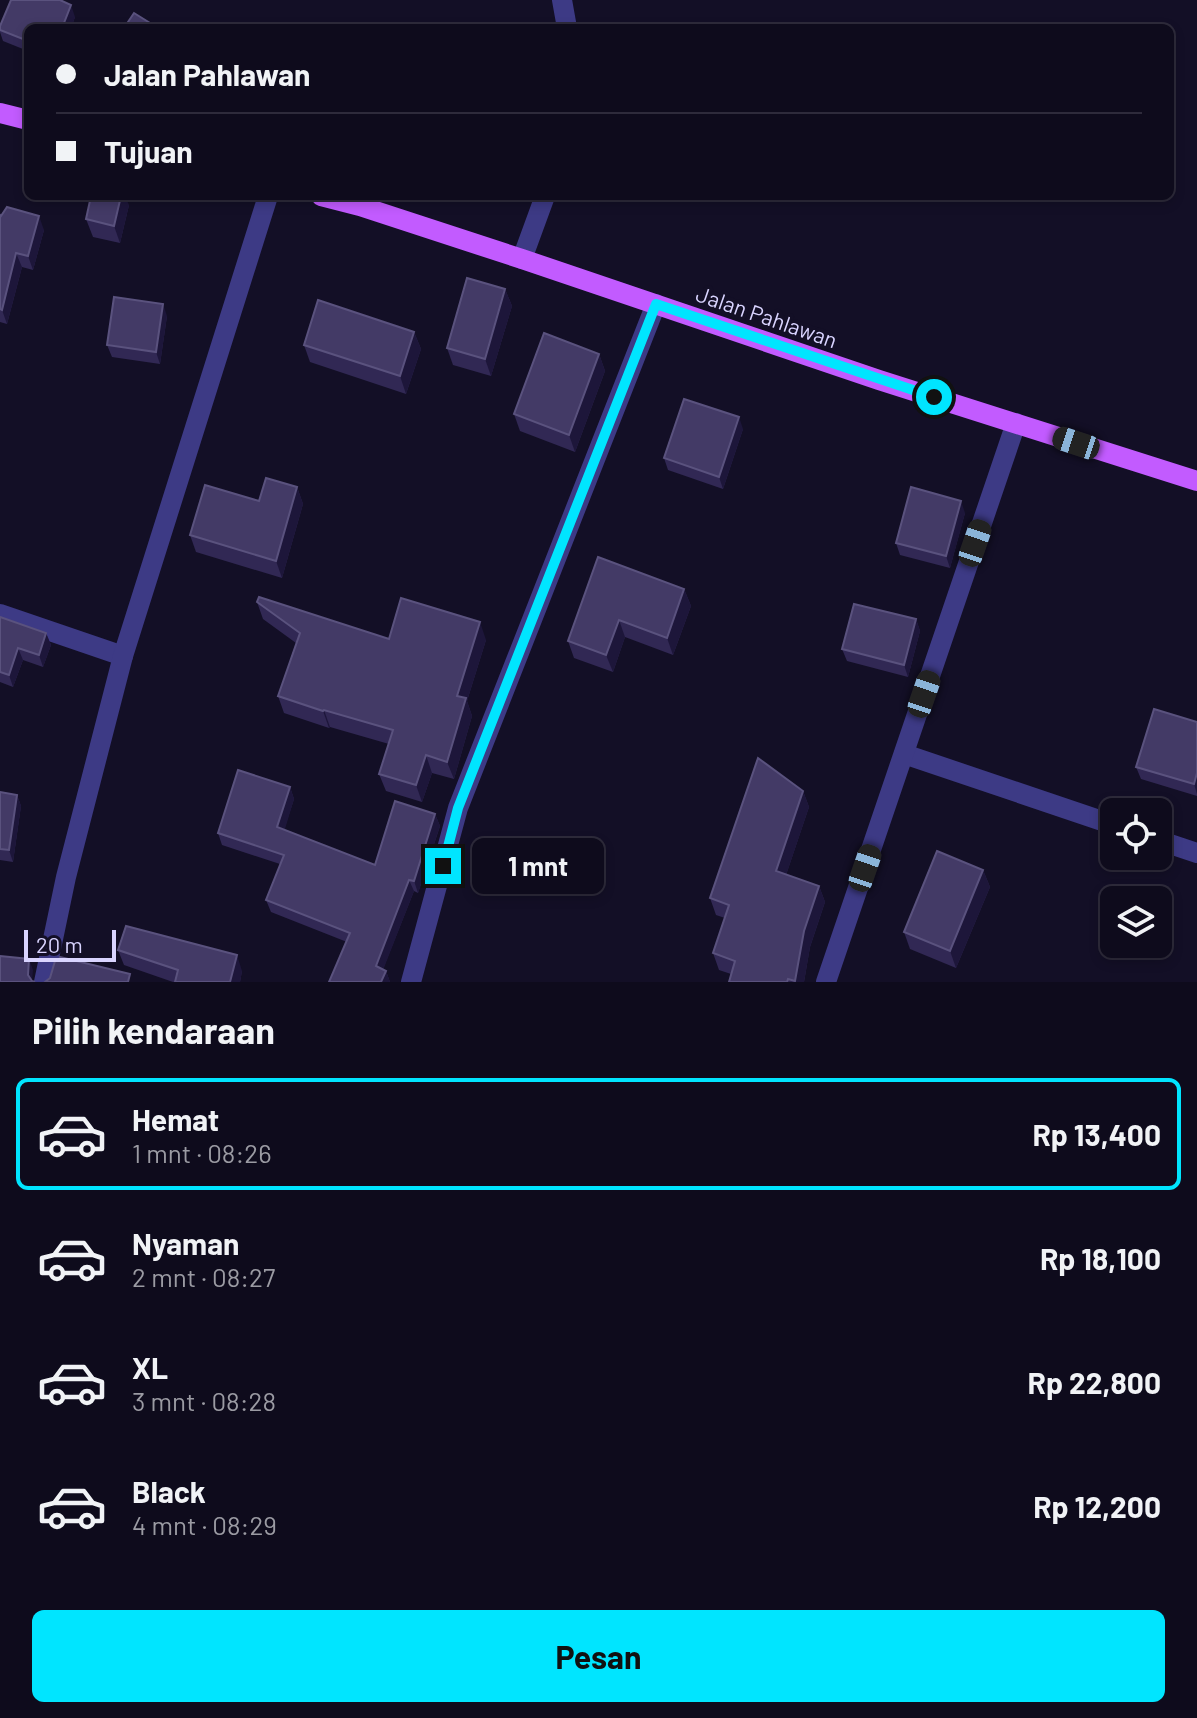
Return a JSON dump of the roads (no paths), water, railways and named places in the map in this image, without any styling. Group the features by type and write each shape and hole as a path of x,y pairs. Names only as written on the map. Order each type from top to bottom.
{"main road":[{"path":"0,113 24,119"},
{"name":"Jalan Pahlawan","path":"337,200 879,380 1197,481"}],"street":[{"path":"562,0 566,24"},
{"path":"44,982 66,877 123,656 267,200"},
{"path":"522,259 544,200"},
{"path":"411,982 458,808 656,304"},
{"path":"826,982 1016,423"},
{"path":"0,614 123,656"},
{"path":"904,754 1100,820"},
{"path":"1172,845 1197,853"}]}
